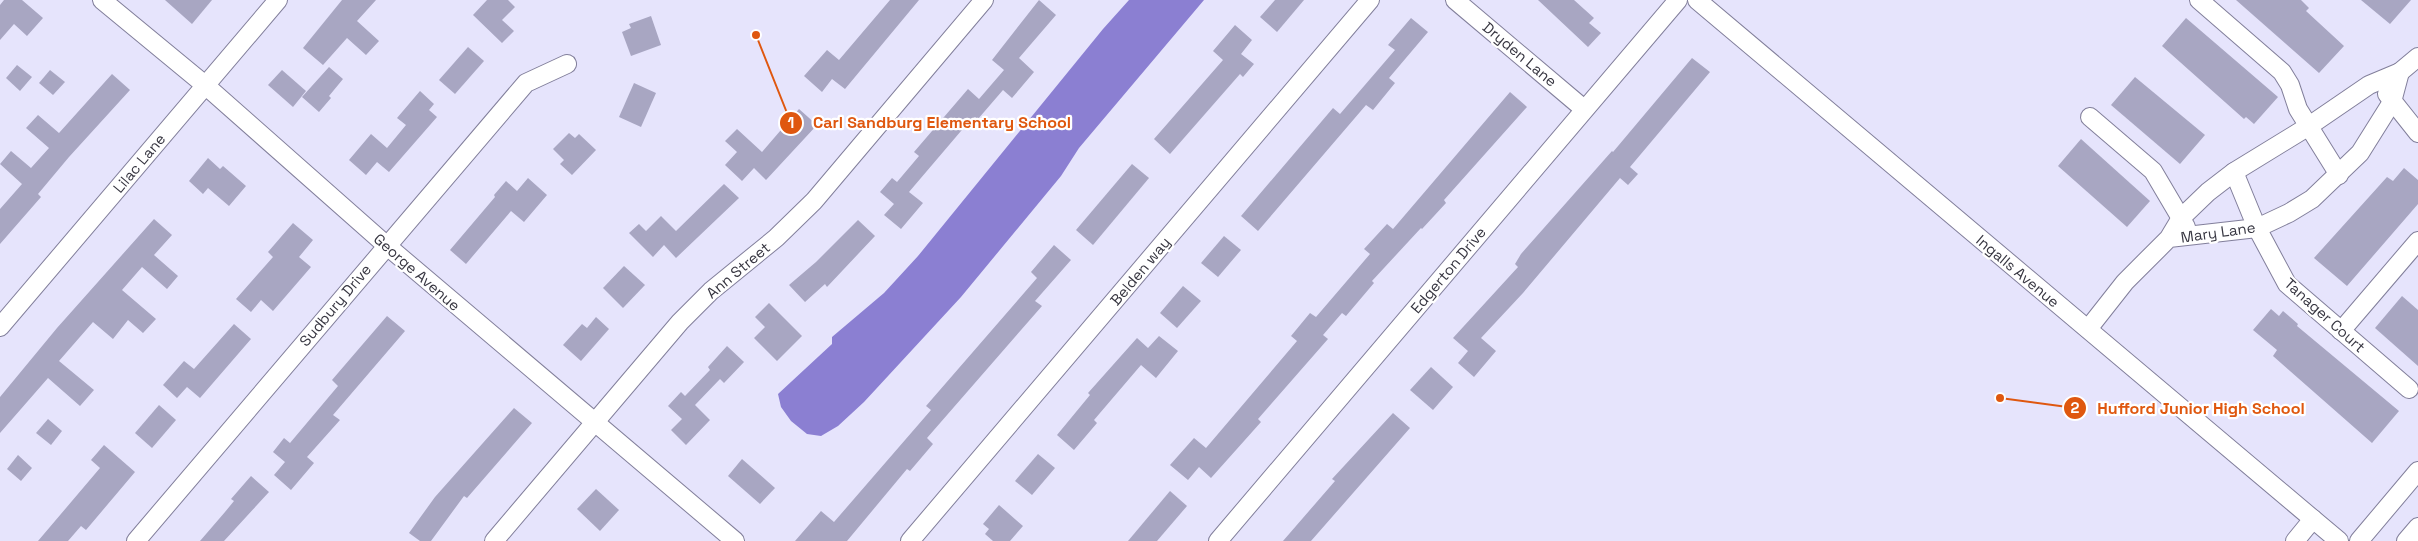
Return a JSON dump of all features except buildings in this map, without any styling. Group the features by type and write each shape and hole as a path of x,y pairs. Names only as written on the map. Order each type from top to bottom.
{"street":[{"name":"George Avenue","path":"102,0 205,85 386,245 735,541"},
{"name":"Lilac Lane","path":"0,327 278,0"},
{"name":"Ann Street","path":"494,541 680,322 711,291 776,238 814,201 984,0"},
{"name":"Belden way","path":"910,541 1370,0"},
{"name":"Dryden Lane","path":"1456,0 1584,109"},
{"name":"Edgerton Drive","path":"1218,541 1678,0"},
{"name":"Ingalls Avenue","path":"1697,0 2339,541"},
{"path":"2199,0 2282,72 2290,85 2298,109 2339,175"},
{"name":"Mary Lane","path":"2088,329 2125,282 2169,238 2181,218 2208,192 2234,172 2310,126 2379,80 2400,72 2418,57"},
{"name":"Sudbury Drive","path":"136,541 386,245 526,83 567,64"},
{"name":"Mary Lane","path":"2169,238 2257,228 2305,203 2339,175 2360,153 2392,102 2400,72"},
{"path":"2379,80 2392,102 2418,133"},
{"path":"2090,117 2153,171 2192,236"},
{"name":"Tanager Court","path":"2234,172 2257,228 2287,284 2409,389"},
{"path":"2341,331 2418,241"},
{"path":"2359,541 2418,471"},
{"path":"2295,541 2313,519"},
{"path":"2406,541 2418,527"}],"shaded area":[{"path":"1129,0 1204,0 1079,148 1061,176 961,297 864,402 838,426 821,436 807,434 791,421 781,407 778,394 832,344 832,337 884,293 918,256 1103,29"}],"place":[{"name":"Carl Sandburg Elementary School","path":"756,35"},
{"name":"Hufford Junior High School","path":"2000,398"}]}
